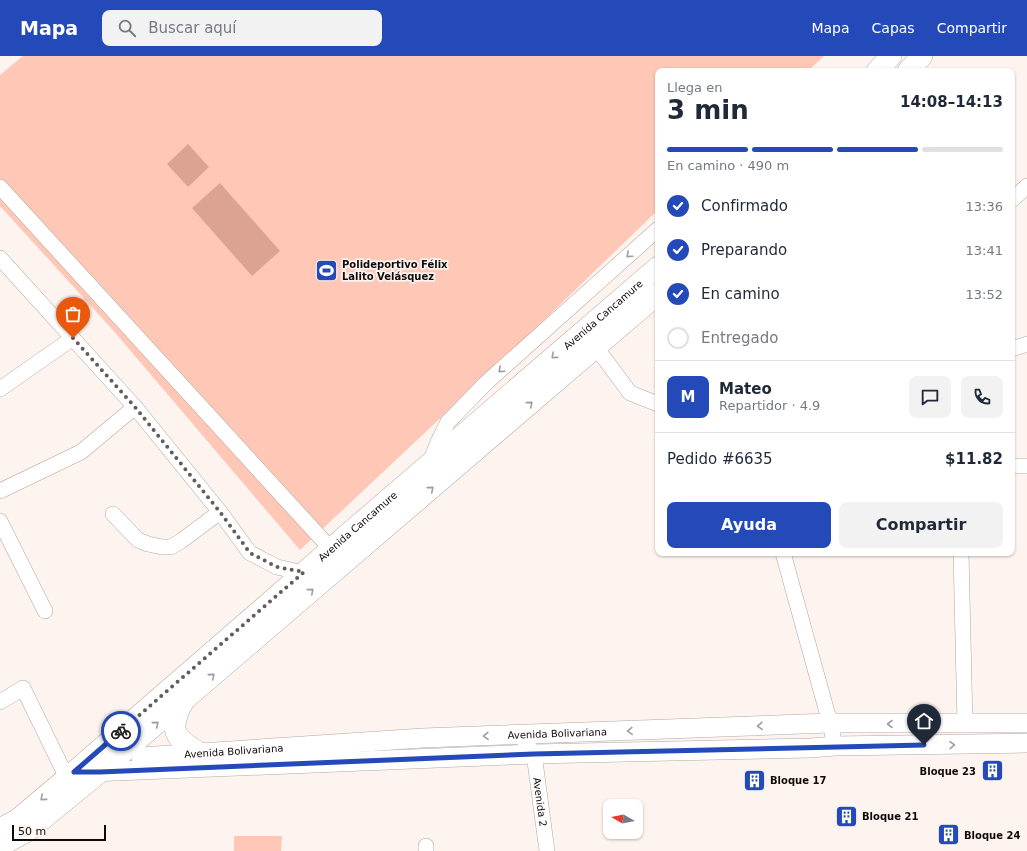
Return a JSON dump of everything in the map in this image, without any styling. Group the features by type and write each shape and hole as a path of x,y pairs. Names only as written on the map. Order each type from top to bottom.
{"main road":[{"path":"880,68 891,56"},
{"path":"911,68 922,56"},
{"name":"Avenida Cancamure","path":"0,829 17,820 82,770 342,538 401,502 428,465 655,269"},
{"name":"Avenida Cancamure","path":"0,846 29,830 82,770 116,758 183,702 401,502 596,347 655,297"},
{"path":"183,702 177,713 174,724 176,734 187,746 200,754"},
{"path":"8,851 29,830"}],"street":[{"path":"1015,197 1027,186"},
{"path":"0,187 331,549"},
{"path":"428,465 448,422 487,382 655,232"},
{"path":"0,258 135,407 220,512 250,553 277,567 304,572"},
{"path":"584,330 630,393 655,403"},
{"path":"0,389 73,338"},
{"path":"1015,348 1027,344"},
{"path":"0,491 81,452 135,407"},
{"path":"1015,466 1027,466"},
{"path":"113,514 138,540 162,547 171,547 220,512"},
{"path":"0,521 45,611"},
{"path":"784,556 835,746"},
{"path":"961,556 965,724"},
{"path":"0,702 23,688 82,770"},
{"name":"Avenida Bolivariana","path":"116,758 200,754 423,738 830,723 1027,723"},
{"path":"520,735 534,754 548,734"},
{"name":"Avenida Bolivariana","path":"82,770 534,754 835,746 1027,743"},
{"name":"Avenida 2","path":"534,754 547,851"}],"shaded area":[{"name":"Polideportivo Félix Lalito Velásquez","path":"23,56 824,56 811,68 655,68 655,213 513,350 300,550 112,329 0,206 0,75"},
{"path":"188,144 209,167 188,187 167,164"},
{"path":"220,183 280,251 252,276 192,208"},
{"path":"234,836 282,836 281,851 234,851"}],"way so far":[{"path":"73,338 135,407 220,512 250,553 277,567 304,572 121,731"}],"place":[{"name":"Polideportivo Félix Lalito Velásquez","path":"327,270"},
{"name":"Bloque 23","path":"992,771"},
{"name":"Bloque 17","path":"754,780"},
{"name":"Bloque 21","path":"846,816"},
{"name":"Bloque 24","path":"948,835"}],"route":[{"path":"121,731 74,772 534,754 924,745"}]}
